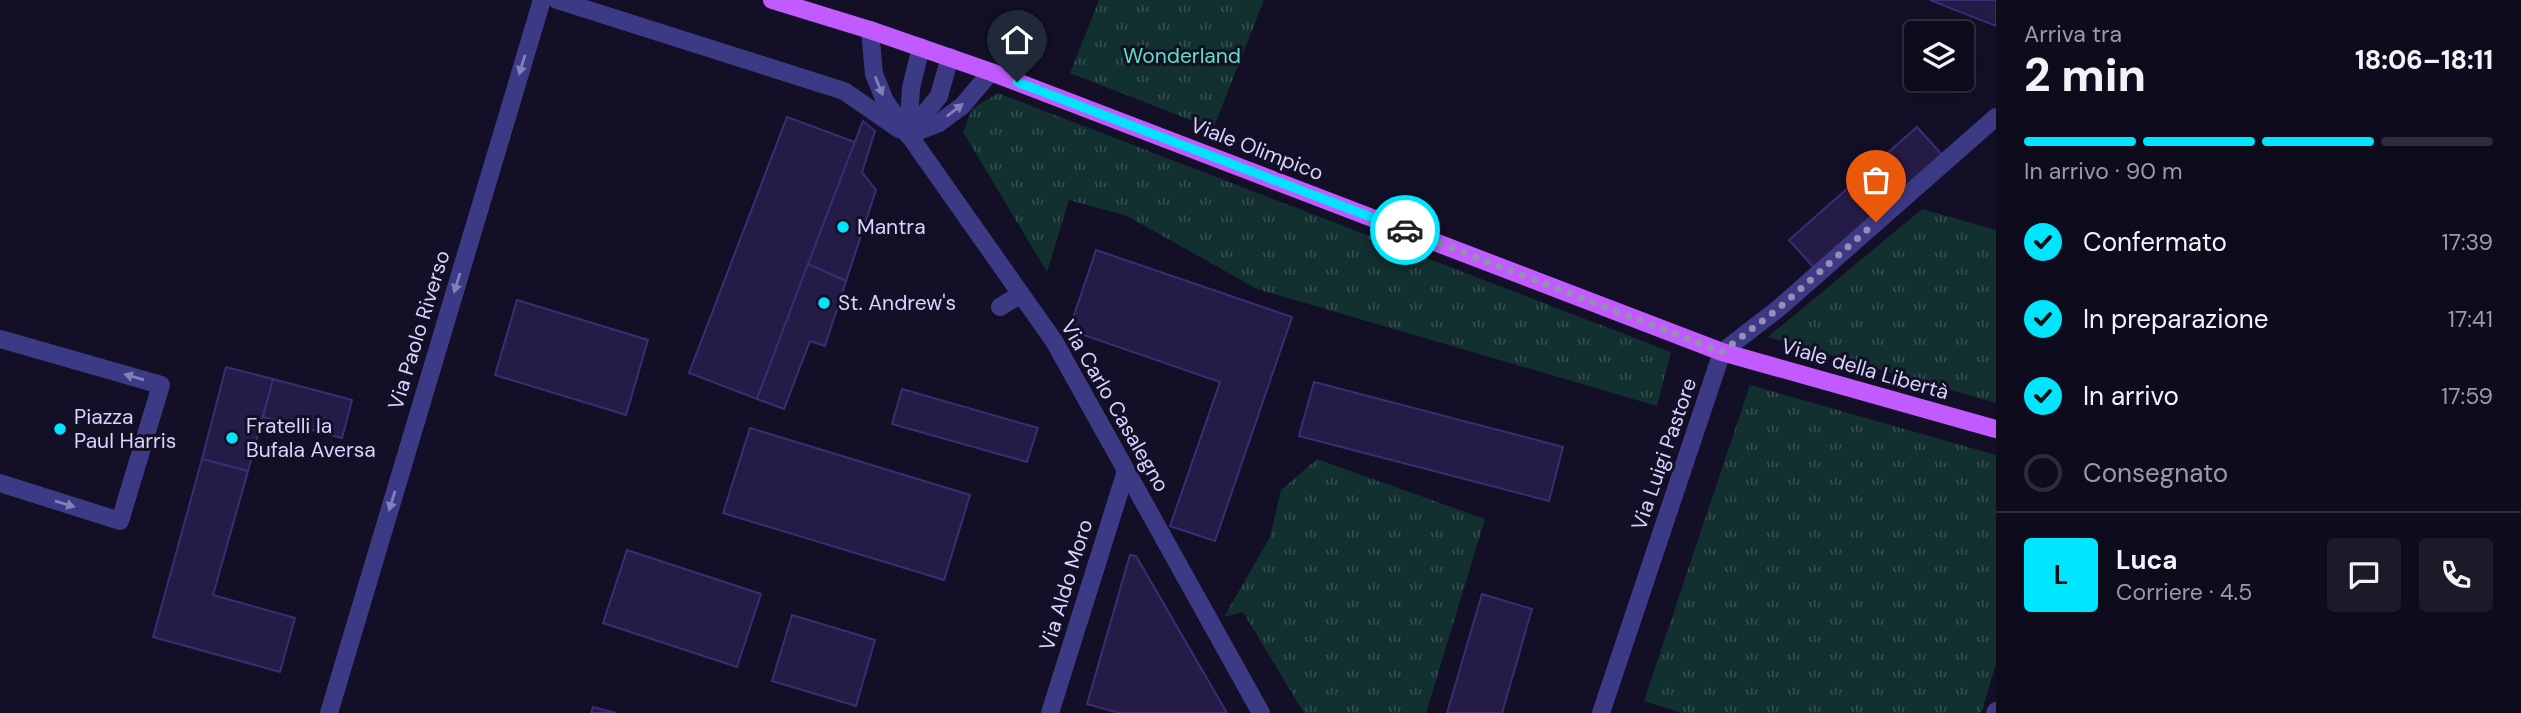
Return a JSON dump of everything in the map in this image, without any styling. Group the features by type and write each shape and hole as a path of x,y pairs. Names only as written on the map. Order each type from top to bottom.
{"main road":[{"name":"Viale Olimpico","path":"772,0 870,30 991,72 1722,352"},
{"name":"Viale della Libertà","path":"1722,352 1996,429"}],"street":[{"name":"Via Paolo Riverso","path":"329,713 542,0"},
{"path":"557,0 844,90 908,135"},
{"name":"Via Carlo Casalegno","path":"870,30 874,74 885,101 1054,341 1261,713"},
{"path":"908,135 911,88 921,47"},
{"path":"908,135 939,96 950,57"},
{"path":"908,135 939,122 961,106 991,72"},
{"path":"1722,352 1779,308 1996,117"},
{"path":"1000,307 1021,294"},
{"path":"0,339 161,385 120,521 0,483"},
{"name":"Via Luigi Pastore","path":"1601,713 1722,352"},
{"name":"Via Aldo Moro","path":"1050,713 1126,471"}],"green space":[{"name":"Wonderland","path":"1099,0 1264,0 1213,129 1070,73"},
{"path":"998,93 1671,352 1657,406 1257,289 1127,216 1069,200 1047,272 963,132 972,109"},
{"path":"1922,209 1996,230 1996,403 1768,337"},
{"path":"1750,385 1996,455 1996,664 1981,713 1682,713 1644,701"},
{"path":"1317,459 1485,519 1426,713 1304,713 1243,612 1224,617 1270,537 1281,490"}],"building":[{"path":"1930,0 1996,0 1996,26"},
{"path":"787,117 855,142 757,399 689,373"},
{"name":"Mantra","path":"863,121 875,131 862,172 876,190 846,281 808,264"},
{"path":"1917,127 1943,156 1815,269 1789,240"},
{"path":"1096,250 1292,317 1215,541 1170,526 1220,382 1069,330"},
{"path":"808,264 846,281 825,346 810,341 784,409 757,399"},
{"path":"517,300 648,340 626,415 495,375"},
{"name":"Fratelli la Bufala Aversa","path":"226,367 273,379 248,471 202,459"},
{"path":"273,379 352,400 342,438 263,417"},
{"path":"1314,382 1563,447 1549,501 1299,436"},
{"path":"902,389 1038,428 1027,462 892,424"},
{"path":"750,428 970,495 944,580 723,513"},
{"path":"202,459 248,471 213,595 295,618 280,672 153,637"},
{"path":"627,550 761,594 737,667 603,623"},
{"path":"1130,555 1136,556 1227,713 1119,713 1087,704"},
{"path":"1482,594 1532,609 1502,713 1447,713"},
{"path":"792,615 875,640 856,706 772,681"},
{"path":"593,707 616,713 591,713"}],"way so far":[{"path":"1405,230 1722,352 1779,308 1876,222"}],"place":[{"name":"Mantra","path":"843,227"},
{"name":"St. Andrew's","path":"824,303"},
{"name":"Piazza Paul Harris","path":"60,429"},
{"name":"Fratelli la Bufala Aversa","path":"232,438"}],"route":[{"path":"1017,82 1405,230"}]}
